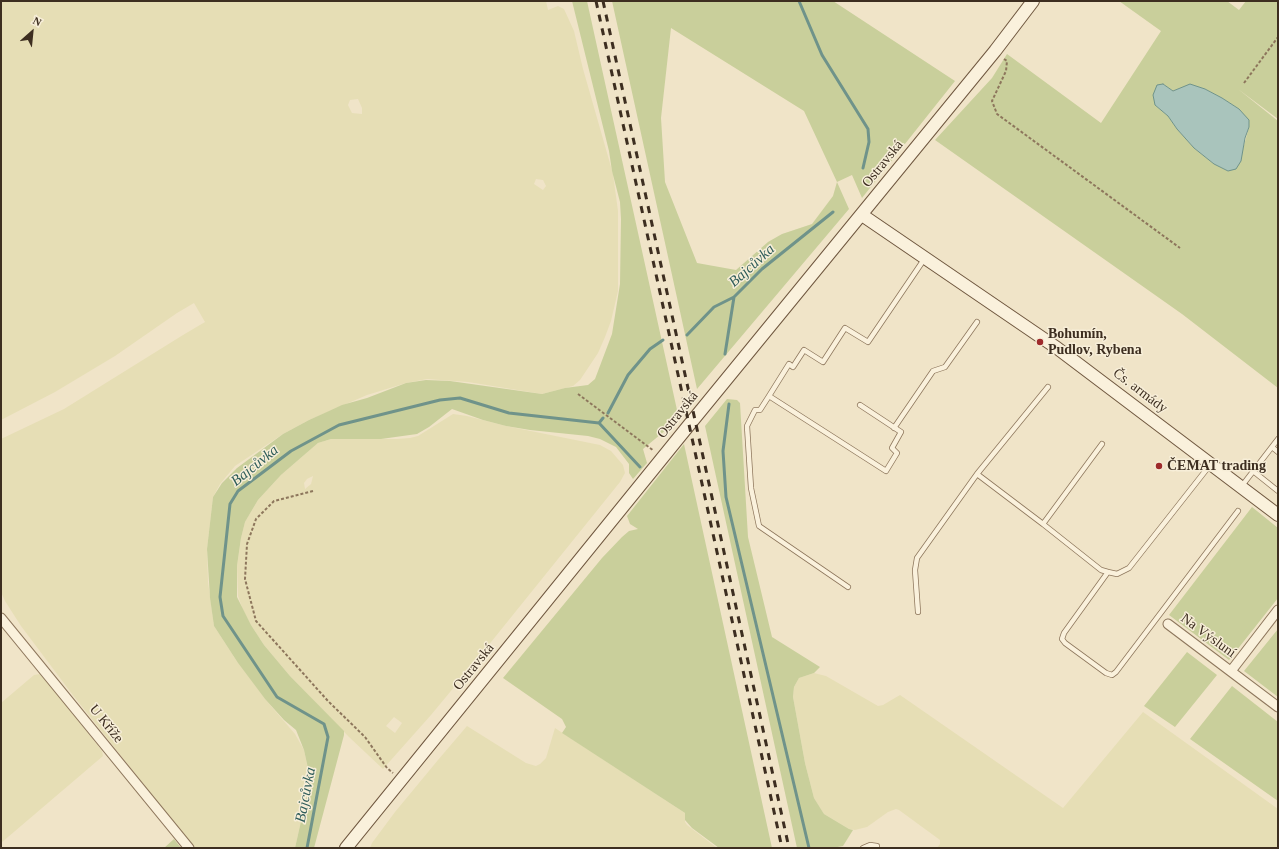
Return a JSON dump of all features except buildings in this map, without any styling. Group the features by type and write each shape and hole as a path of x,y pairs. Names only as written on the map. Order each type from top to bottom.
{"main road":[{"name":"Ostravská","path":"346,848 862,215 995,51 1033,1"},
{"name":"Čs. armády","path":"862,215 1057,348 1278,516"}],"street":[{"name":"Na Výsluní","path":"1231,671 1278,610"},
{"name":"U Kříže","path":"1,618 189,848"},
{"name":"Na Výsluní","path":"1168,624 1278,707"}],"lane":[{"path":"848,587 759,526 751,488 747,426 755,410 760,410 789,364 793,367 804,350 823,362 845,328 868,342 925,258"},
{"path":"894,428 933,371 945,367 977,322"},
{"path":"918,612 915,570 917,558 977,474 1048,387"},
{"path":"769,396 886,471 897,454 892,448 901,432 860,405"},
{"path":"1241,487 1278,439"},
{"path":"1042,524 1102,444"},
{"path":"1272,447 1278,452"},
{"path":"977,474 1101,570 1117,574 1129,568 1211,464"},
{"path":"1253,472 1278,491"},
{"path":"1108,572 1064,633 1062,640 1106,673 1112,675 1116,672 1238,511"},
{"path":"863,848 870,845 877,846"}],"path":[{"path":"1244,83 1278,38"},
{"path":"995,51 1007,61 1006,71 992,101 997,114 1180,248"},
{"path":"1278,292 1278,300"},
{"path":"578,394 663,458"},
{"path":"313,490 274,501 256,519 246,544 245,579 256,621 328,701 365,737 387,768 401,780"}],"shaded area":[{"path":"1,1 546,1 548,10 558,6 564,9 574,31 583,69 613,174 618,211 618,291 611,321 605,337 598,353 580,380 573,386 542,394 468,382 427,379 406,383 367,395 309,420 283,434 235,466 220,484 213,497 207,549 208,582 214,626 238,663 265,699 295,734 304,750 309,773 306,799 295,848 194,848 72,694 21,626 1,592 1,439 64,409 205,322 194,303 115,356 55,392 1,420","holes":["358,99 362,108 362,114 352,113 348,105 350,100","536,179 543,180 546,186 543,190 534,184"]},
{"path":"453,414 467,416 506,426 600,445 611,451 623,465 625,473 620,482 479,657 431,715 383,769 349,737 290,676 264,645 243,610 238,596 237,566 245,522 258,500 281,475 318,443 331,439 397,439 418,436","holes":["313,476 311,484 305,489 304,483 307,479","394,717 402,723 395,733 386,726"]},
{"path":"814,673 826,676 878,706 883,705 900,695 1063,808 1143,712 1278,809 1278,848 937,848 940,844 940,840 896,809 888,812 867,827 855,830 849,829 824,814 814,798 805,763 793,697 794,687 799,678"},
{"path":"40,674 44,677 102,751 103,756 1,843 1,703 34,675"},
{"path":"467,726 526,763 536,766 546,758 555,728 685,813 685,822 687,825 717,848 370,848 372,843 395,812"}],"green space":[{"path":"572,1 587,1 679,419 643,449 647,463 633,479 629,473 629,464 616,447 600,439 588,436 506,426 452,409 429,427 417,434 381,439 331,439 318,443 281,475 258,500 245,522 241,538 237,566 237,597 251,625 264,645 290,676 344,731 314,848 295,848 306,799 309,773 304,750 296,730 284,720 265,699 238,663 214,626 210,598 207,549 213,497 222,483 237,468 283,434 342,405 367,398 406,383 426,380 450,381 542,394 565,388 588,385 595,379 612,334 620,284 620,202"},
{"path":"612,1 833,1 955,81 862,198 852,175 837,182 849,209 697,389","holes":["671,28 804,111 837,182 833,196 812,224 782,234 768,242 736,270 697,263 665,182 661,118"]},
{"path":"1119,1 1227,1 1239,10 1246,1 1278,1 1278,119 1238,89 1278,121 1278,388 1182,314 935,140 992,78 1007,54 1101,123 1161,31","holes":["1163,84 1173,91 1181,88 1205,89 1239,109 1249,127 1243,149 1228,171 1214,164 1194,148 1177,129 1168,116 1155,105"]},
{"path":"727,399 737,400 740,403 748,537 772,637 820,667 814,673 799,678 794,687 793,697 805,763 814,798 824,814 853,830 843,846 832,848 797,848 705,426"},
{"path":"684,444 772,848 719,848 692,828 685,820 685,813 562,733 566,727 562,719 503,678 602,558 629,531 638,529 630,524 627,516"},
{"path":"1252,507 1278,528 1278,598 1229,660 1169,615"},
{"path":"1278,629 1278,697 1244,671"},
{"path":"1187,652 1217,675 1175,727 1144,706"},
{"path":"1232,686 1278,722 1278,801 1190,739"},
{"path":"174,839 181,848 164,848"}],"water":[{"path":"1163,84 1173,91 1190,84 1205,89 1239,109 1249,120 1249,127 1245,138 1241,161 1236,169 1228,171 1214,164 1194,148 1177,129 1168,116 1155,105 1153,95 1157,85"}],"waterway":[{"name":"Bajcůvka","path":"799,1 822,55 868,129 869,142 863,168"},
{"name":"Bajcůvka","path":"687,335 714,307 734,297 762,269 833,212"},
{"path":"725,354 734,297"},
{"name":"Bajcůvka","path":"608,413 628,375 650,349 663,340"},
{"name":"Bajcůvka","path":"307,848 328,737 324,724 277,697 223,616 220,597 230,504 238,491 291,451 339,425 440,400 460,398 509,413 599,423 603,418"},
{"path":"729,404 723,451 726,497 809,848"},
{"path":"599,423 640,467"}],"railway":[{"path":"596,1 782,848"},
{"path":"603,1 789,848"}],"place":[{"name":"Bohumín, Pudlov, Rybena","path":"1040,342"},
{"name":"ČEMAT trading","path":"1159,466"}]}
